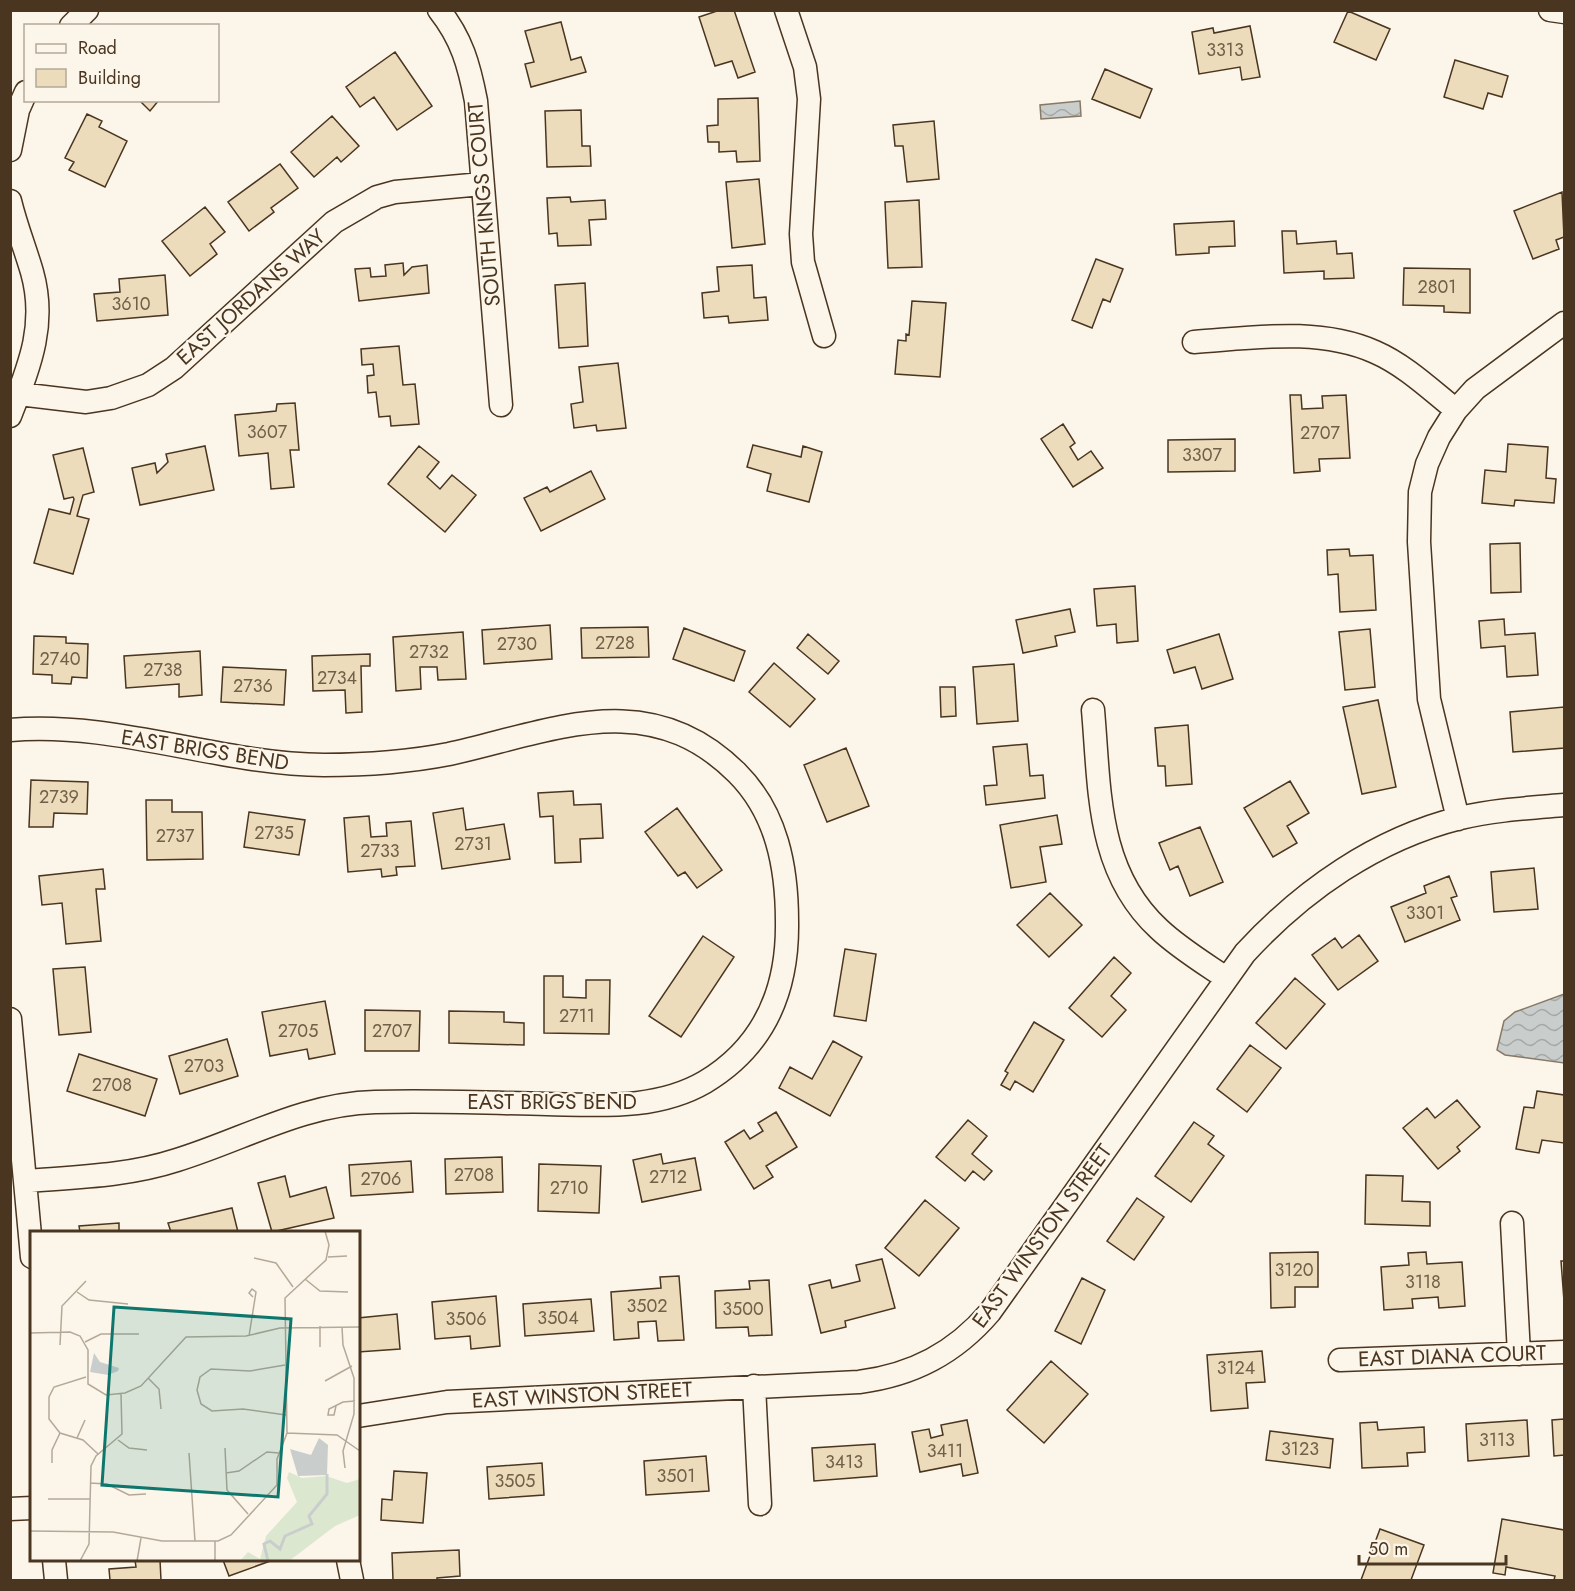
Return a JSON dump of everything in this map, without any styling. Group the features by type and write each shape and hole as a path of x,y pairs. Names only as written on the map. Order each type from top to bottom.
{"street":[{"path":"73,24 87,10"},
{"name":"SOUTH KINGS COURT","path":"439,10 456,32 471,74 476,100 501,405"},
{"path":"786,10 805,67 809,99 801,234 803,262 824,336"},
{"path":"1550,10 1564,12"},
{"path":"10,150 18,110 24,96"},
{"name":"EAST JORDANS WAY","path":"19,394 86,402 131,393 174,368 334,222 362,205 395,192 482,184"},
{"path":"10,201 32,271 38,316 37,338 30,366 10,416"},
{"path":"1458,819 1429,699 1419,517 1420,492 1427,464 1439,437 1456,410 1475,389 1564,323"},
{"path":"1194,342 1303,336 1352,344 1394,363 1456,410"},
{"path":"1093,710 1103,823 1116,868 1127,890 1159,929 1226,978"},
{"name":"EAST BRIGS BEND","path":"10,730 65,729 105,734 246,760 322,765 367,764 445,755 585,722 637,722 671,729 698,740 725,761 747,783 766,809 777,838 787,900 784,973 779,993 766,1022 728,1067 676,1096 620,1105 373,1102 332,1107 295,1115 180,1160 141,1170 26,1180"},
{"name":"EAST WINSTON STREET","path":"360,1416 447,1402 887,1378 936,1359 974,1331 1226,978 1268,928 1328,879 1403,837 1458,819 1498,811 1564,805"},
{"path":"10,1019 30,1231"},
{"path":"1512,1223 1519,1354"},
{"name":"EAST DIANA COURT","path":"1340,1360 1564,1352"},
{"path":"754,1386 760,1504"},
{"path":"10,1509 30,1508"},
{"path":"54,1561 56,1581"},
{"path":"348,1561 352,1581"}],"water":[{"path":"1080,101 1081,116 1041,119 1040,105"},
{"path":"1564,994 1564,1063 1505,1055 1497,1050 1504,1021 1515,1012"}],"building":[{"path":"720,10 734,10 755,72 738,78 732,61 715,66 699,17"},
{"path":"1348,11 1390,29 1376,60 1334,42"},
{"path":"561,22 571,60 581,57 586,72 531,87 525,64 534,62 525,31"},
{"path":"1250,26 1260,77 1242,80 1240,67 1199,74 1192,32 1213,28 1214,33"},
{"path":"395,52 432,106 397,130 374,97 360,107 346,87"},
{"path":"1455,60 1508,76 1502,97 1488,93 1483,109 1444,97"},
{"path":"1105,69 1152,89 1140,118 1092,99"},
{"path":"758,98 760,161 737,162 736,151 719,152 719,142 708,142 707,126 718,125 718,99"},
{"path":"141,102 157,102 150,111"},
{"path":"581,110 582,146 590,146 591,166 547,167 545,111"},
{"path":"87,114 102,121 99,127 127,141 105,187 69,170 74,162 65,158"},
{"path":"332,116 359,146 341,162 337,157 314,177 291,152"},
{"path":"934,121 939,179 907,182 903,146 895,146 893,125"},
{"path":"280,164 298,188 271,208 274,212 249,231 228,202"},
{"path":"759,179 765,244 732,248 726,182"},
{"path":"1562,192 1564,237 1556,240 1559,249 1533,259 1514,211"},
{"path":"570,197 571,202 605,200 606,219 589,220 591,245 558,246 557,233 549,234 547,198"},
{"path":"919,200 922,267 888,268 885,202"},
{"path":"205,207 225,232 210,244 217,254 190,276 162,241"},
{"path":"1234,221 1235,246 1209,247 1209,253 1176,255 1174,224"},
{"path":"1282,231 1296,231 1297,244 1336,241 1337,254 1352,253 1354,278 1324,279 1324,271 1284,273"},
{"path":"1096,259 1123,269 1110,302 1103,299 1092,328 1072,320"},
{"path":"403,263 404,275 412,267 427,265 429,293 359,301 355,269 370,268 371,277 386,276 385,265"},
{"path":"752,265 754,298 766,297 768,320 729,323 728,316 704,318 702,293 719,291 717,267"},
{"path":"1404,268 1470,269 1470,313 1444,312 1444,306 1403,305"},
{"path":"165,275 168,315 97,321 94,294 120,292 119,279"},
{"path":"585,283 588,346 559,348 555,285"},
{"path":"912,301 946,303 940,377 895,374 898,340 906,341 906,334 909,335"},
{"path":"399,346 403,385 415,384 419,424 391,426 390,416 379,417 376,392 368,393 367,376 374,375 373,364 362,365 361,349"},
{"path":"618,363 626,428 597,431 596,425 574,428 571,404 583,402 579,367"},
{"path":"1290,395 1301,395 1302,409 1323,408 1322,396 1346,395 1350,458 1319,459 1320,471 1294,473"},
{"path":"295,403 299,450 290,450 294,487 271,489 268,453 239,456 235,415 276,411 277,404"},
{"path":"1063,424 1075,443 1070,447 1078,460 1091,451 1103,468 1073,487 1041,439"},
{"path":"1235,439 1235,471 1168,472 1168,440"},
{"path":"1508,444 1548,447 1546,478 1556,479 1554,503 1515,500 1514,506 1482,503 1485,470 1506,472"},
{"path":"753,445 801,457 803,446 822,452 809,502 767,491 771,474 747,467"},
{"path":"205,446 214,490 140,505 132,468 155,463 157,473 168,462 166,454"},
{"path":"419,446 439,462 427,477 440,489 452,475 476,495 445,532 388,484"},
{"path":"83,448 94,492 83,495 77,516 89,519 73,574 34,563 49,509 70,514 74,499 73,497 64,499 53,455"},
{"path":"591,471 605,499 541,531 524,498 547,487 550,492"},
{"path":"1520,543 1521,592 1491,593 1490,544"},
{"path":"1349,549 1350,556 1373,555 1376,610 1340,612 1338,574 1328,575 1327,550"},
{"path":"1135,586 1138,641 1117,643 1116,624 1097,626 1094,589"},
{"path":"1070,609 1075,632 1055,636 1057,646 1023,653 1016,620"},
{"path":"1504,619 1505,635 1535,633 1538,675 1507,677 1505,646 1481,648 1479,621"},
{"path":"550,625 552,659 484,664 482,630"},
{"path":"648,627 649,657 582,658 581,628"},
{"path":"684,628 745,651 734,681 673,659"},
{"path":"1370,629 1375,687 1345,690 1339,632"},
{"path":"463,632 466,679 438,680 437,667 420,667 421,689 396,691 393,637"},
{"path":"808,634 839,661 828,674 797,648"},
{"path":"1219,634 1233,679 1202,689 1195,667 1174,673 1167,650"},
{"path":"34,636 66,637 66,643 88,644 87,678 72,677 71,684 52,683 52,675 33,674"},
{"path":"200,651 202,695 179,697 179,684 126,688 124,656"},
{"path":"370,654 370,666 361,666 362,712 346,713 345,690 313,691 312,656"},
{"path":"774,663 815,699 790,727 749,692"},
{"path":"1014,664 1018,721 977,724 973,667"},
{"path":"223,667 286,670 284,705 221,702"},
{"path":"940,687 955,687 956,716 941,717"},
{"path":"1378,700 1396,787 1362,794 1343,707"},
{"path":"1564,707 1564,748 1513,752 1510,712"},
{"path":"1188,725 1192,784 1166,786 1165,766 1158,766 1155,728"},
{"path":"1027,744 1030,776 1043,775 1045,798 986,805 984,786 997,785 993,747"},
{"path":"846,748 869,806 827,822 804,765"},
{"path":"31,780 88,782 87,814 54,813 53,827 29,827"},
{"path":"1290,781 1309,813 1287,826 1297,843 1273,857 1244,808"},
{"path":"573,791 574,805 601,804 603,838 580,839 581,862 555,863 553,816 540,817 538,793"},
{"path":"146,800 172,800 172,812 202,812 203,859 147,860"},
{"path":"463,808 466,830 504,824 510,859 442,869 433,813"},
{"path":"677,808 722,870 697,888 685,872 678,876 645,832"},
{"path":"249,812 305,820 299,855 244,847"},
{"path":"1057,815 1062,844 1040,847 1046,882 1011,888 1000,825"},
{"path":"369,816 371,837 387,836 386,823 411,821 415,866 396,867 397,875 382,877 381,869 348,872 344,818"},
{"path":"1200,827 1223,882 1190,896 1178,866 1170,870 1159,843"},
{"path":"1534,868 1538,909 1494,912 1491,872"},
{"path":"103,869 105,889 96,889 101,941 66,944 62,903 42,905 39,876"},
{"path":"1449,876 1457,896 1451,898 1460,920 1405,942 1391,907 1426,893 1424,886"},
{"path":"1050,893 1082,925 1049,957 1017,925"},
{"path":"1359,935 1378,961 1338,990 1312,955 1335,938 1342,948"},
{"path":"703,936 734,957 681,1037 649,1016"},
{"path":"845,949 876,954 866,1021 834,1016"},
{"path":"1114,957 1131,973 1111,996 1126,1010 1102,1037 1069,1008"},
{"path":"85,967 91,1032 59,1035 53,969"},
{"path":"544,976 563,976 563,997 586,998 586,980 610,980 609,1034 544,1033"},
{"path":"1295,978 1325,1004 1286,1049 1256,1023"},
{"path":"325,1001 335,1054 309,1059 307,1049 270,1056 262,1012"},
{"path":"365,1010 420,1011 419,1051 365,1051"},
{"path":"449,1011 504,1012 504,1022 524,1023 524,1045 449,1043"},
{"path":"1034,1022 1064,1040 1033,1092 1015,1081 1010,1090 1001,1085 1008,1073 1005,1071"},
{"path":"227,1039 238,1076 180,1094 169,1056"},
{"path":"833,1041 862,1057 830,1116 779,1088 790,1067 812,1079"},
{"path":"1250,1045 1281,1068 1247,1112 1217,1089"},
{"path":"79,1054 157,1079 145,1116 67,1091"},
{"path":"1537,1091 1564,1095 1564,1143 1542,1140 1539,1153 1516,1149 1524,1107 1534,1108"},
{"path":"1457,1100 1480,1127 1457,1147 1460,1151 1438,1169 1403,1128 1427,1108 1435,1118"},
{"path":"776,1112 797,1147 766,1166 773,1177 754,1189 725,1142 744,1130 750,1139 763,1131 758,1123"},
{"path":"968,1120 987,1136 972,1154 992,1171 984,1180 973,1171 965,1181 936,1157"},
{"path":"1194,1122 1214,1136 1208,1144 1224,1156 1191,1202 1155,1176"},
{"path":"661,1154 663,1164 695,1158 701,1190 642,1202 633,1160"},
{"path":"502,1157 503,1192 446,1194 445,1159"},
{"path":"411,1161 413,1192 351,1196 349,1165"},
{"path":"539,1164 601,1166 599,1213 538,1211"},
{"path":"1366,1175 1403,1176 1402,1201 1430,1202 1430,1226 1365,1224"},
{"path":"285,1176 290,1197 326,1187 334,1218 272,1231 258,1183"},
{"path":"1137,1198 1164,1217 1134,1260 1107,1241"},
{"path":"925,1200 959,1228 919,1276 885,1248"},
{"path":"232,1208 238,1231 171,1231 168,1223"},
{"path":"119,1223 119,1231 80,1231 79,1226"},
{"path":"1318,1252 1318,1287 1295,1287 1295,1307 1271,1308 1270,1253"},
{"path":"1426,1252 1427,1264 1462,1262 1465,1306 1439,1308 1438,1297 1412,1299 1413,1308 1384,1310 1381,1267 1409,1265 1408,1253"},
{"path":"882,1259 895,1308 845,1321 846,1327 821,1333 809,1285 830,1280 832,1288 860,1281 856,1265"},
{"path":"1561,1261 1564,1261 1564,1301"},
{"path":"679,1276 684,1340 658,1341 656,1321 638,1322 639,1338 614,1340 611,1292 661,1288 660,1277"},
{"path":"1082,1278 1105,1290 1081,1344 1055,1331"},
{"path":"769,1280 772,1335 749,1336 748,1327 716,1328 715,1291 750,1289 749,1281"},
{"path":"496,1296 500,1346 471,1349 470,1336 435,1339 432,1302"},
{"path":"591,1299 594,1331 525,1336 523,1304"},
{"path":"397,1314 400,1349 360,1352 360,1318"},
{"path":"1262,1351 1265,1382 1246,1383 1248,1408 1211,1411 1207,1355"},
{"path":"1051,1361 1088,1394 1044,1443 1007,1410"},
{"path":"1564,1419 1564,1455 1554,1456 1552,1420"},
{"path":"967,1420 978,1473 963,1476 961,1464 920,1472 912,1432 929,1429 931,1438 943,1435 941,1425"},
{"path":"1527,1420 1529,1456 1468,1461 1466,1424"},
{"path":"1377,1422 1378,1430 1424,1427 1425,1452 1407,1453 1408,1466 1362,1468 1360,1423"},
{"path":"1270,1431 1333,1439 1330,1468 1266,1460"},
{"path":"875,1444 877,1476 814,1481 812,1448"},
{"path":"706,1456 709,1491 646,1495 644,1461"},
{"path":"542,1463 544,1495 489,1499 487,1467"},
{"path":"394,1471 427,1473 423,1523 381,1520 382,1499 392,1500"},
{"path":"1502,1519 1564,1530 1564,1580 1554,1580 1555,1576 1506,1567 1505,1575 1493,1573"},
{"path":"1380,1529 1424,1545 1411,1580 1361,1580"},
{"path":"459,1550 460,1576 437,1578 437,1580 393,1580 392,1553"},
{"path":"135,1561 160,1561 161,1580 110,1580 109,1569 136,1567"},
{"path":"223,1561 270,1561 229,1576"}]}
